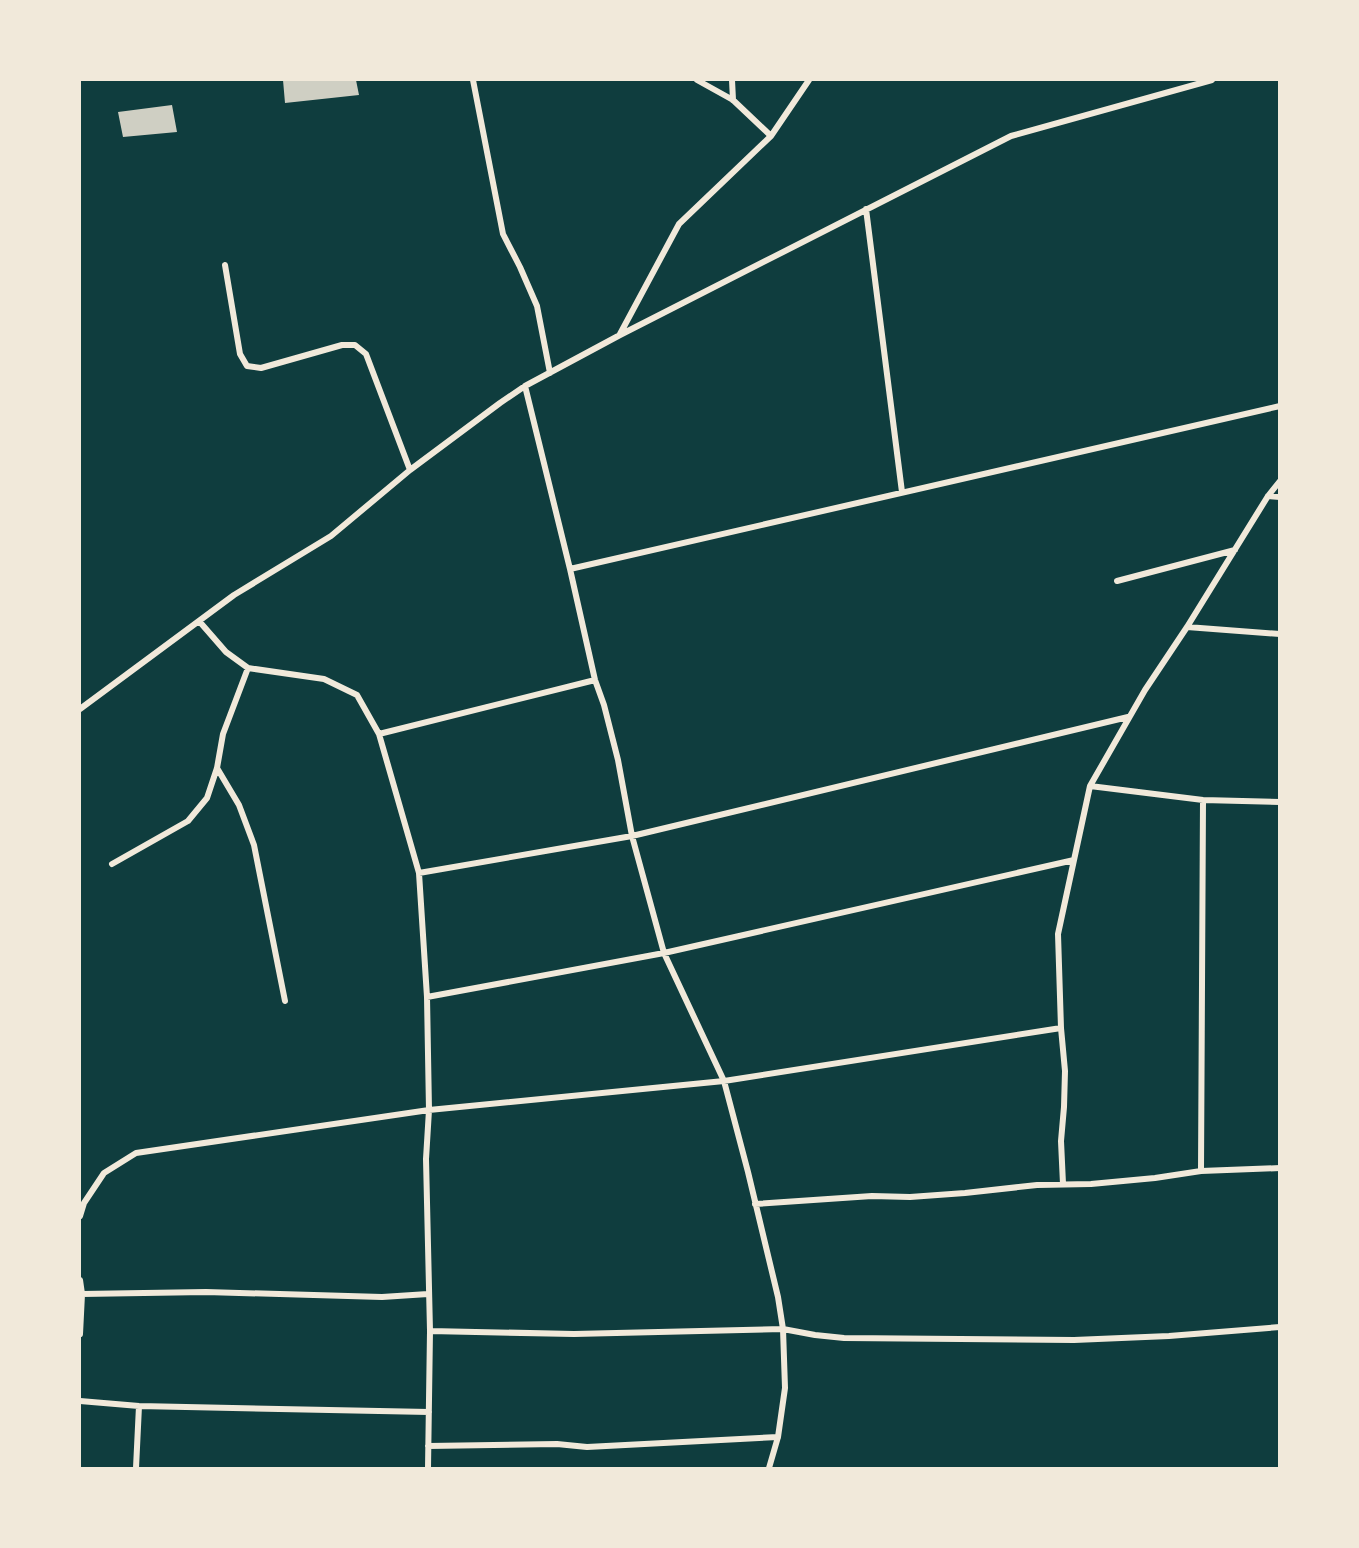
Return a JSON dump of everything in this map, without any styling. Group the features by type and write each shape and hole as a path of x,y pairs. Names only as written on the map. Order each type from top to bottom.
{"street":[{"path":"473,80 503,234 537,306 550,373"},
{"path":"696,80 733,100 771,136"},
{"path":"732,80 733,100"},
{"path":"620,335 679,224 771,136 809,80"},
{"path":"80,709 234,595 331,536 410,471 525,386 620,335 1011,136 1212,80"},
{"path":"866,209 902,492"},
{"path":"225,265 240,354 247,366 261,368 342,345 355,345 366,354 410,471"},
{"path":"525,386 595,680 618,760 632,836 664,953 724,1081 778,1297 783,1329 785,1388 778,1437 769,1468"},
{"path":"570,569 1280,406"},
{"path":"1063,1185 1061,1141 1065,1071 1061,1028 1058,934 1090,786 1144,690 1187,627 1268,496 1280,481"},
{"path":"1268,496 1280,497"},
{"path":"1117,581 1235,550"},
{"path":"199,621 226,652 248,668 324,679 357,695 379,734 419,873 427,997 429,1110 426,1159 430,1331 428,1468"},
{"path":"1187,627 1280,634"},
{"path":"112,864 188,821 207,798 217,768 223,734 248,668"},
{"path":"379,734 595,680"},
{"path":"419,873 632,836 1128,717"},
{"path":"217,768 239,805 254,845 285,1001"},
{"path":"1090,786 1203,800 1280,802"},
{"path":"1201,1171 1203,800"},
{"path":"427,997 664,953 1074,860"},
{"path":"80,1216 84,1203 104,1173 136,1153 429,1110 724,1081 1061,1028"},
{"path":"755,1204 872,1196 910,1197 1037,1185 1155,1178 1201,1171 1280,1168"},
{"path":"80,1280 82,1294 80,1334"},
{"path":"82,1294 206,1292 382,1297 428,1294"},
{"path":"430,1331 574,1334 783,1329 844,1338 1074,1340 1169,1336 1280,1327"},
{"path":"80,1401 139,1406 429,1412"},
{"path":"136,1468 139,1406"},
{"path":"428,1446 557,1444 587,1447 778,1437"}],"building":[{"path":"283,80 356,80 359,95 285,103"},
{"path":"172,105 177,132 123,137 118,112"}]}
